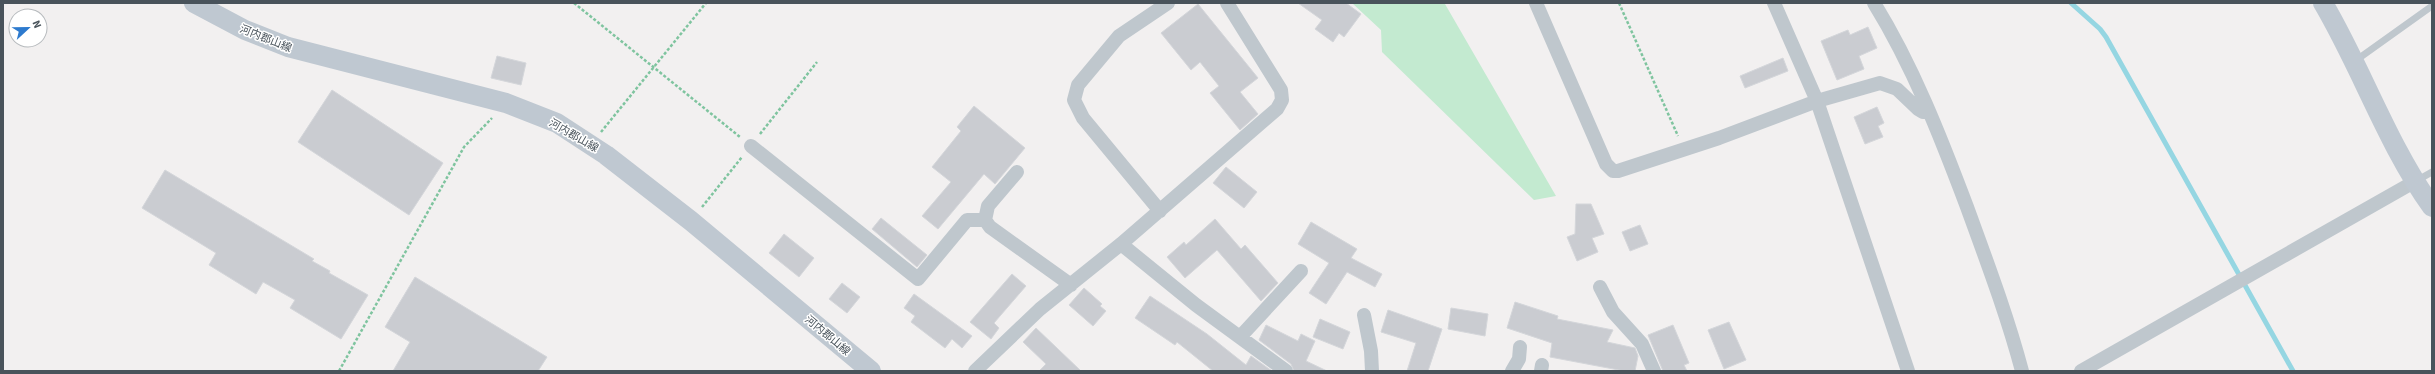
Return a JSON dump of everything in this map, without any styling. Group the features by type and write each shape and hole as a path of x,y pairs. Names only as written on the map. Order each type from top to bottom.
{"main road":[{"name":"河内郡山線","path":"194,3 266,40 312,55 506,104 557,123 591,145 691,221 871,371"},
{"path":"2323,3 2354,61 2414,182 2432,206"}],"street":[{"path":"1160,210 1083,118 1074,100 1078,85 1119,36 1168,3"},
{"path":"975,371 1040,309 1121,244 1277,109 1282,100 1281,90 1228,3"},
{"path":"1536,3 1609,169 1618,171 1817,101 1880,83 1887,84 1897,89 1922,112 1929,112"},
{"path":"1774,3 1817,101 1908,371"},
{"path":"1874,3 1929,112 1952,166 2005,310 2022,371"},
{"path":"751,146 918,279 967,220 985,220"},
{"path":"1017,172 988,206 985,220 990,227 1071,285"},
{"path":"2081,371 2414,182"},
{"path":"1121,244 1196,305 1286,371"},
{"path":"1240,338 1301,271"},
{"path":"1600,287 1613,312 1642,344 1654,371"},
{"path":"1364,315 1371,351 1372,371"},
{"path":"1512,371 1518,358 1520,348"}],"lane":[{"path":"2354,61 2432,6"},
{"path":"2414,182 2432,172"}],"path":[{"path":"574,3 751,146"},
{"path":"591,145 706,3"},
{"path":"1620,3 1684,149"},
{"path":"338,371 464,147 506,104"}],"green space":[{"path":"1352,3 1447,3 1445,4 1556,196 1534,200 1382,52 1381,30"}],"building":[{"path":"1298,3 1346,3 1361,14 1344,37 1339,33 1333,42 1315,29 1322,20"},
{"path":"1198,4 1258,78 1240,92 1258,114 1240,130 1210,93 1219,86 1200,62 1191,70 1161,33"},
{"path":"1868,27 1877,48 1859,56 1864,69 1837,80 1821,41 1848,30 1850,35"},
{"path":"497,56 526,63 521,85 491,78"},
{"path":"1783,58 1788,71 1745,88 1740,76"},
{"path":"332,90 443,163 409,215 298,142"},
{"path":"974,106 1025,148 995,184 984,174 938,229 922,216 951,182 932,167 961,131 957,127"},
{"path":"1877,107 1884,123 1878,126 1883,137 1865,144 1854,117"},
{"path":"1226,167 1257,192 1244,208 1213,183"},
{"path":"165,170 314,259 312,261 330,271 329,273 368,295 341,339 290,308 295,300 272,287 263,282 256,294 209,265 216,253 142,208"},
{"path":"1576,204 1591,204 1604,234 1592,238 1598,252 1577,261 1567,237 1575,234"},
{"path":"881,218 927,255 917,267 872,229"},
{"path":"1215,219 1241,249 1245,245 1278,283 1261,301 1217,250 1185,278 1167,257 1184,242 1186,245"},
{"path":"1311,222 1357,249 1351,258 1382,274 1375,287 1347,272 1326,304 1309,293 1329,263 1298,244"},
{"path":"1640,225 1648,244 1630,251 1622,232"},
{"path":"784,234 814,258 799,277 769,253"},
{"path":"1012,274 1026,286 994,323 999,328 991,339 970,322"},
{"path":"415,277 547,357 538,371 393,371 410,342 385,327"},
{"path":"842,283 860,297 847,313 829,299"},
{"path":"1084,288 1102,304 1100,306 1106,311 1093,326 1069,305"},
{"path":"914,294 972,336 962,348 952,339 945,348 911,322 915,316 904,308"},
{"path":"1150,296 1207,334 1246,365 1251,356 1272,371 1213,371 1177,342 1175,345 1135,318"},
{"path":"1515,302 1558,316 1557,319 1613,330 1607,342 1635,348 1638,356 1635,371 1624,371 1550,357 1552,343 1507,328"},
{"path":"1451,308 1488,314 1485,336 1448,329"},
{"path":"1388,310 1442,329 1428,371 1407,371 1416,343 1381,332"},
{"path":"1320,319 1350,332 1343,349 1313,337"},
{"path":"1729,322 1746,360 1724,369 1708,330"},
{"path":"1266,325 1298,341 1301,334 1315,341 1306,361 1327,371 1294,371 1291,364 1259,340"},
{"path":"1673,325 1689,363 1684,365 1687,371 1663,371 1648,335"},
{"path":"1036,328 1081,371 1039,371 1046,364 1023,342"}],"waterway":[{"path":"2071,3 2100,29 2106,37 2293,371"}]}
